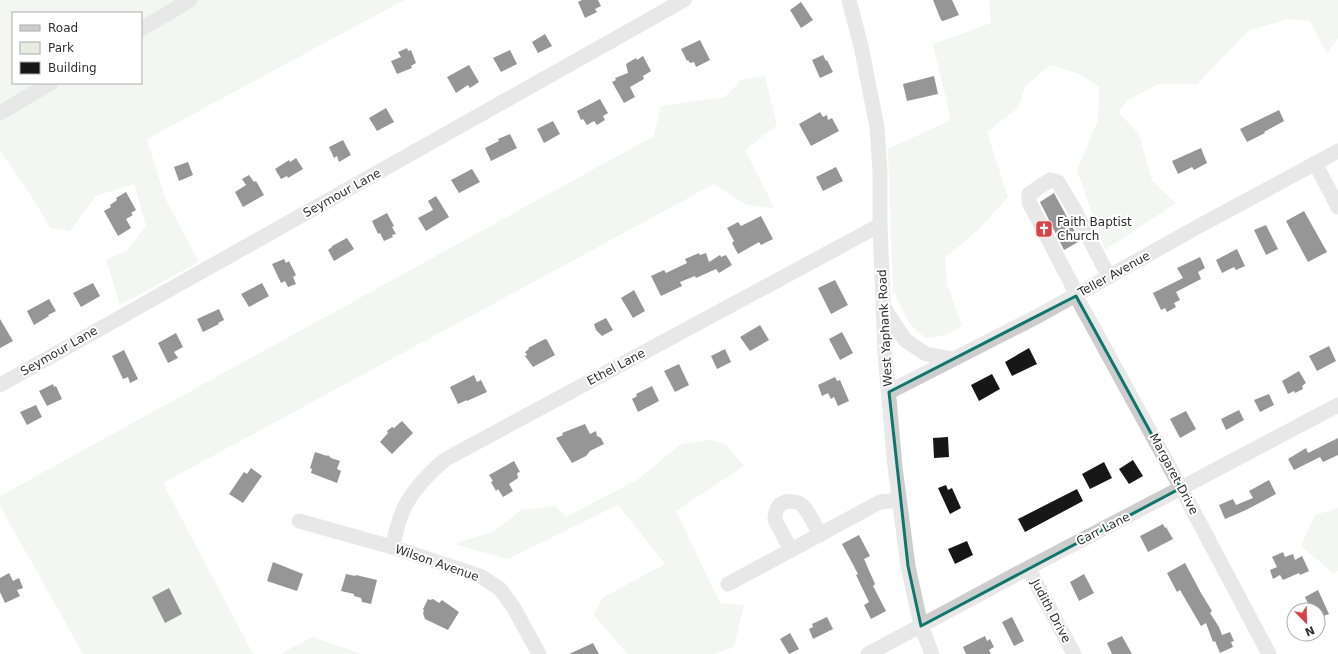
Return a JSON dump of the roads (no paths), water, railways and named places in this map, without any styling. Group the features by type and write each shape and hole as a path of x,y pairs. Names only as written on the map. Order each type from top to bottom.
{"street":[{"path":"142,28 190,0"},
{"name":"Seymour Lane","path":"0,385 684,0"},
{"name":"West Yaphank Road","path":"849,0 862,46 877,127 880,171 880,224 885,353 899,500 908,566 921,626 932,654"},
{"path":"0,113 49,84"},
{"name":"Teller Avenue","path":"889,392 1076,296 1338,151"},
{"path":"1315,163 1338,207"},
{"name":"Margaret Drive","path":"1109,277 1073,207 1058,182 1050,180 1029,194 1029,202 1072,285 1076,296 1181,488 1269,654"},
{"name":"Ethel Lane","path":"392,547 404,509 414,492 428,474 446,459 880,224"},
{"path":"883,306 905,340 926,354 953,359"},
{"name":"Carr Lane","path":"868,654 1338,404"},
{"path":"728,584 880,502 899,500"},
{"path":"791,550 775,520 778,508 782,504 786,502 793,502 800,504 805,508 820,535"},
{"name":"Wilson Avenue","path":"299,521 392,547 480,576 500,589 514,608 539,654"},
{"name":"Judith Drive","path":"1028,568 1074,654"}],"place":[{"name":"Faith Baptist Church","path":"1044,229"}]}
